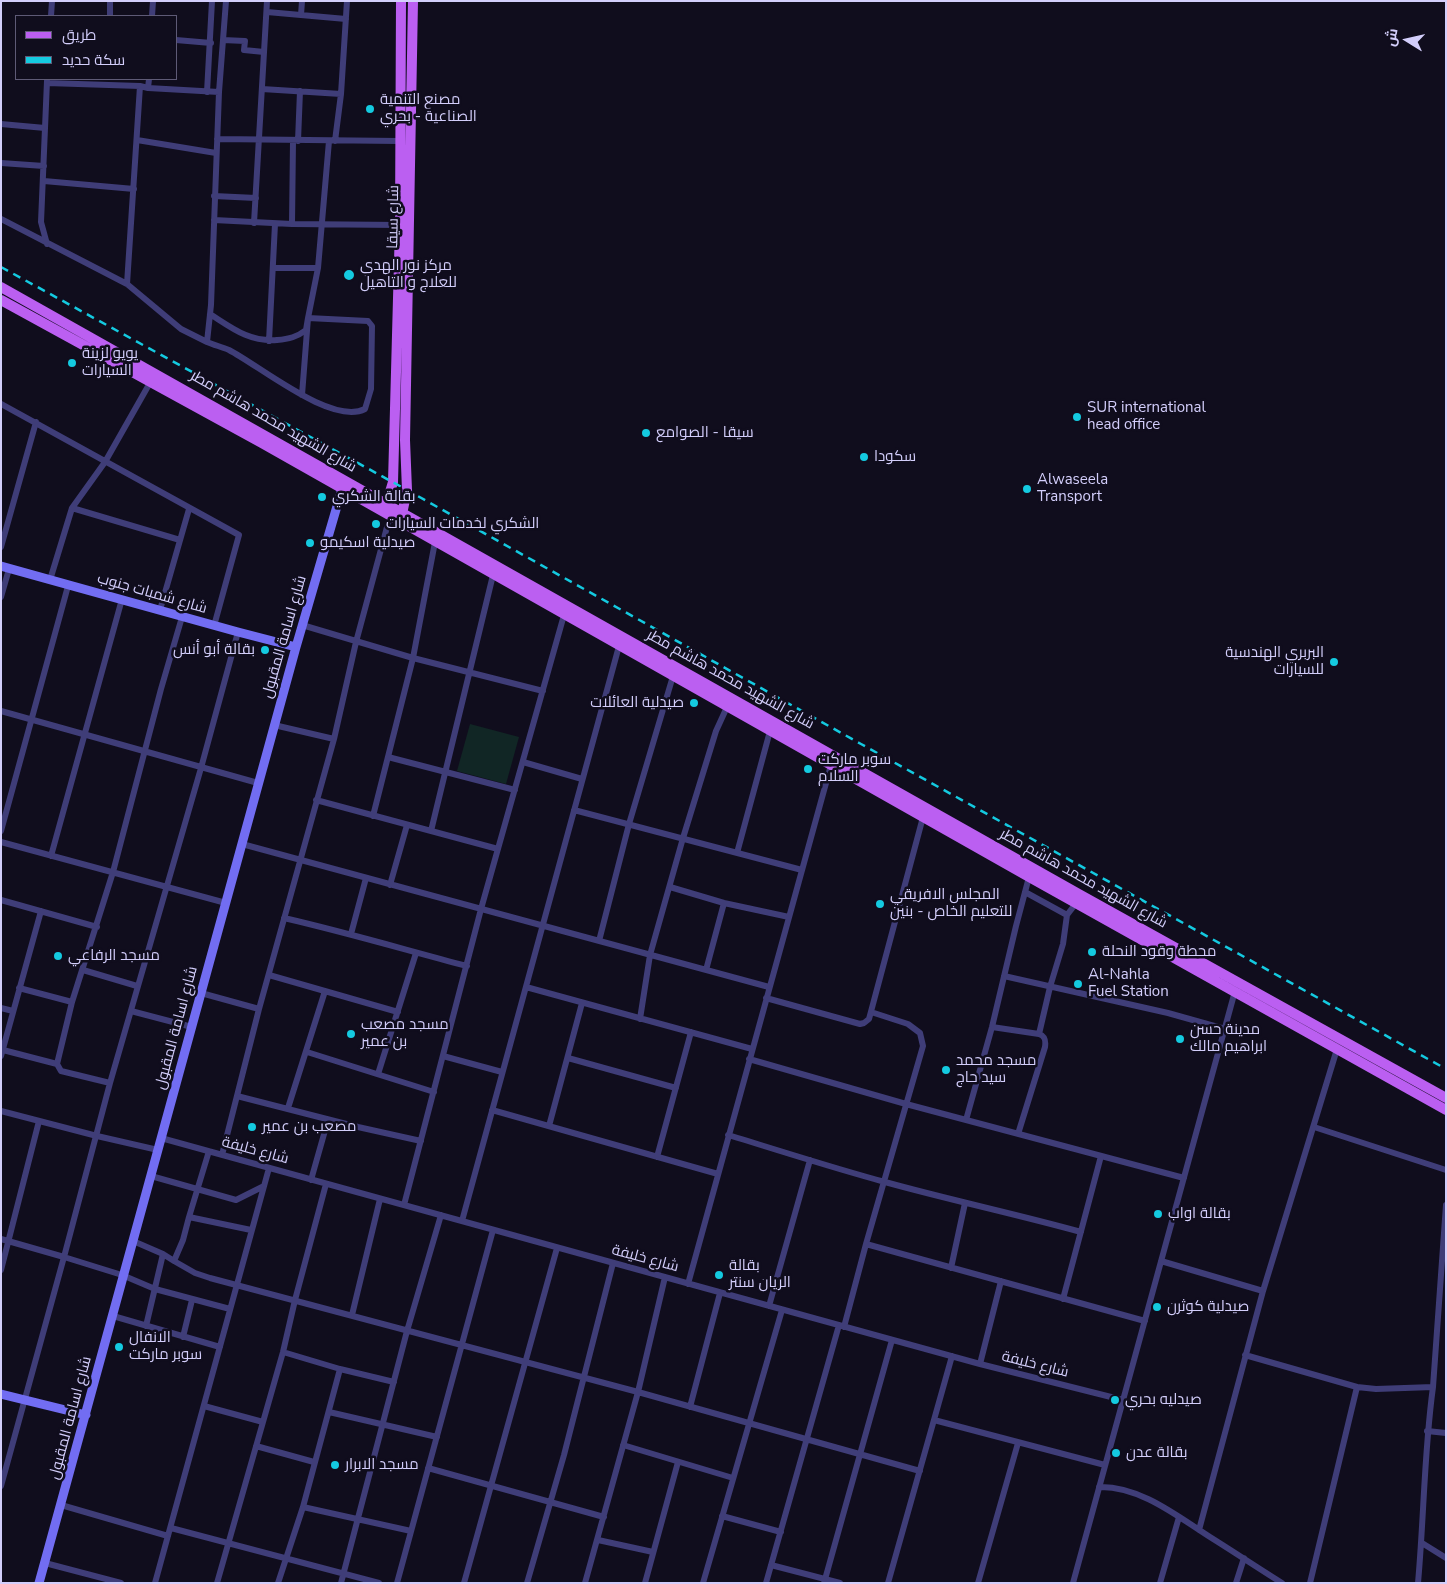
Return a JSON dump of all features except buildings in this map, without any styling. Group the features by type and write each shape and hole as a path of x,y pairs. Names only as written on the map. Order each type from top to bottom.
{"main road":[{"name":"شارع سيقا","path":"387,511 392,482 400,225 401,1"},
{"name":"شارع سيقا","path":"402,518 407,490 405,440 413,1"},
{"name":"شارع الشهيد محمد هاشم مطر","path":"1,287 387,511 1078,899 1237,988 1446,1098"},
{"name":"شارع الشهيد محمد هاشم مطر","path":"1,300 344,485"},
{"name":"شارع الشهيد محمد هاشم مطر","path":"402,518 435,542 727,707 1029,877 1078,899"},
{"name":"شارع الشهيد محمد هاشم مطر","path":"1237,988 1337,1049 1446,1110"}],"street":[{"path":"51,15 52,1"},
{"path":"110,1 110,15"},
{"path":"152,15 153,1"},
{"path":"207,92 212,1"},
{"path":"207,342 210,314 216,153 226,1"},
{"path":"254,223 268,1"},
{"path":"301,15 302,1"},
{"path":"210,314 248,337 257,340 289,339 299,336 306,330 318,268 332,141 341,94 347,1"},
{"path":"267,12 346,19"},
{"path":"178,40 211,43"},
{"path":"223,40 245,41 244,50 264,52"},
{"path":"148,88 149,80"},
{"path":"47,244 41,222 47,81 220,92"},
{"path":"127,284 140,86"},
{"path":"262,88 341,94"},
{"path":"292,224 295,141 300,91"},
{"path":"1,124 45,128"},
{"path":"217,139 399,141"},
{"path":"136,140 216,153"},
{"path":"1,164 44,166"},
{"path":"44,181 134,189"},
{"path":"214,196 256,198"},
{"path":"1,219 127,284 182,329 228,350 302,395 329,409 340,412 358,412 365,409 371,389 371,323 363,320 308,318"},
{"path":"214,220 275,224 400,225"},
{"path":"269,340 275,224"},
{"path":"273,268 318,268"},
{"path":"302,395 308,318"},
{"path":"50,580 72,508 105,462 151,381"},
{"path":"1,404 239,535 214,626"},
{"path":"1,546 36,422"},
{"name":"شارع اسامة المقبول","path":"39,1583 274,725 344,485"},
{"path":"72,508 180,540"},
{"path":"160,610 189,509"},
{"path":"222,1155 259,1010 334,739 387,511"},
{"path":"373,816 413,658 435,542"},
{"path":"1,597 5,568"},
{"name":"شارع شمبات جنوب","path":"5,568 214,626 296,646"},
{"path":"431,831 493,575"},
{"path":"1,831 68,586"},
{"path":"52,856 122,600"},
{"path":"404,1205 481,909 564,615"},
{"path":"110,1084 61,1071 57,1064 72,1002 114,872 144,753 182,617"},
{"path":"302,625 413,658 543,691"},
{"path":"1,1486 137,986 201,768 238,632"},
{"path":"462,1221 620,646"},
{"path":"599,941 629,824 673,676"},
{"path":"640,1019 650,955 683,838 716,732 727,707"},
{"path":"1,712 258,784"},
{"path":"274,725 334,739"},
{"path":"737,853 770,731"},
{"path":"388,757 515,790"},
{"path":"523,762 582,780"},
{"path":"688,1284 831,765"},
{"path":"316,800 498,850"},
{"path":"574,810 802,870"},
{"path":"766,998 860,1024 864,1024 869,1019 923,817"},
{"path":"390,885 407,825"},
{"path":"1,842 226,902"},
{"path":"242,844 769,987"},
{"path":"966,1120 992,1027 1029,877"},
{"path":"351,934 366,878"},
{"path":"670,887 724,903 789,917"},
{"path":"1025,892 1067,915"},
{"path":"1039,1034 1063,944 1067,915 1078,899"},
{"path":"1,900 97,927"},
{"path":"706,970 724,903"},
{"path":"41,912 2,1053 57,1064"},
{"path":"284,918 351,934 466,966"},
{"path":"378,1074 416,953"},
{"path":"83,970 137,986"},
{"path":"269,975 398,1012"},
{"path":"1004,976 1168,1013 1225,1029"},
{"path":"526,987 752,1049"},
{"path":"20,988 72,1002"},
{"path":"1073,1583 1237,988"},
{"path":"288,1108 325,991"},
{"path":"201,993 259,1010"},
{"path":"549,1126 582,1003"},
{"path":"1,1008 13,1011"},
{"path":"131,1010 192,1027"},
{"path":"766,1583 922,1052 923,1040 920,1033 908,1024 872,1012"},
{"path":"992,1027 1039,1034 1043,1036 1046,1043 1018,1134"},
{"path":"658,1157 691,1032"},
{"path":"1199,1530 1263,1291 1337,1049"},
{"path":"307,1052 434,1092"},
{"path":"443,1056 502,1072"},
{"path":"568,1058 676,1088"},
{"path":"750,1060 906,1104 1184,1178"},
{"path":"236,1096 288,1108 328,1120 421,1141"},
{"path":"492,1110 718,1174"},
{"path":"1,1111 158,1150"},
{"path":"311,1180 328,1120"},
{"path":"1,1270 39,1121"},
{"path":"1314,1127 1446,1170"},
{"path":"728,1135 883,1182 965,1203 1006,1211 1081,1232"},
{"name":"شارع خليفة","path":"161,1138 980,1364 1123,1400"},
{"path":"174,1261 183,1240 208,1151"},
{"path":"1063,1299 1101,1156"},
{"path":"769,1306 810,1160"},
{"path":"155,1583 269,1168"},
{"path":"151,1176 236,1200 264,1186"},
{"path":"217,1583 283,1352 326,1184"},
{"path":"352,1315 380,1199"},
{"path":"951,1268 965,1203"},
{"path":"1418,1583 1422,1543 1427,1431 1433,1387 1446,1208"},
{"path":"341,1583 407,1331 441,1215"},
{"path":"190,1217 251,1230"},
{"path":"397,1583 493,1230"},
{"path":"1,1239 122,1275 155,1289 230,1309"},
{"path":"133,1242 163,1254 195,1273 920,1470"},
{"path":"866,1244 1145,1321"},
{"path":"464,1583 557,1248"},
{"path":"146,1326 163,1254"},
{"path":"1161,1261 1263,1291"},
{"path":"527,1583 584,1379 613,1263"},
{"path":"585,1583 638,1392 665,1278"},
{"path":"980,1364 1001,1281"},
{"path":"690,1407 720,1292"},
{"path":"183,1336 192,1300"},
{"path":"703,1583 782,1310"},
{"path":"113,1316 220,1347"},
{"path":"824,1581 892,1340"},
{"path":"283,1352 340,1369 394,1382"},
{"path":"1245,1355 1357,1387 1376,1390 1433,1387"},
{"path":"888,1583 952,1356"},
{"path":"278,1583 303,1507 340,1369"},
{"path":"1310,1583 1357,1387"},
{"path":"1,1394 86,1415"},
{"path":"204,1406 263,1422"},
{"path":"329,1412 437,1437"},
{"path":"934,1420 1105,1465"},
{"path":"1427,1431 1446,1433"},
{"path":"978,1583 1018,1443"},
{"path":"623,1445 733,1478"},
{"path":"256,1446 314,1462"},
{"path":"645,1583 678,1462"},
{"path":"428,1468 604,1518"},
{"path":"1099,1487 1112,1487 1128,1491 1146,1499 1179,1517 1282,1583"},
{"path":"61,1505 168,1536"},
{"path":"303,1507 411,1531"},
{"path":"722,1516 781,1532"},
{"path":"1160,1583 1179,1517"},
{"path":"171,1528 379,1583"},
{"path":"598,1540 653,1552"},
{"path":"1422,1543 1446,1558"},
{"path":"1236,1583 1244,1558"},
{"path":"45,1563 121,1583"},
{"path":"771,1565 824,1581 840,1583"}],"green space":[{"path":"470,724 519,737 506,784 457,771"}],"railway":[{"path":"1,267 407,490 1446,1069"}],"place":[{"name":"مصنع التنمية الصناعية - بحري","path":"370,109"},
{"name":"مركز نور الهدي للعلاج و التاهيل","path":"349,275"},
{"name":"يويو لزينة السيارات","path":"72,363"},
{"name":"SUR international head office","path":"1077,417"},
{"name":"سيقا - الصوامع","path":"646,433"},
{"name":"سكودا","path":"864,457"},
{"name":"Alwaseela Transport","path":"1027,489"},
{"name":"بقالة الشكري","path":"322,497"},
{"name":"الشكري لخدمات السيارات","path":"376,524"},
{"name":"صيدلية اسكيمو","path":"310,543"},
{"name":"بقالة أبو أنس","path":"265,650"},
{"name":"البربري الهندسية للسيارات","path":"1334,662"},
{"name":"صيدلية العائلات","path":"694,703"},
{"name":"سوبر ماركت السلام","path":"808,769"},
{"name":"المجلس الافريقي للتعليم الخاص - بنين","path":"880,904"},
{"name":"محطة وقود النحلة","path":"1092,952"},
{"name":"مسجد الرفاعي","path":"58,956"},
{"name":"Al-Nahla Fuel Station","path":"1078,984"},
{"name":"مسجد مصعب بن عمير","path":"351,1034"},
{"name":"مدينة حسن ابراهيم مالك","path":"1180,1039"},
{"name":"مسجد محمد سيد حاج","path":"946,1070"},
{"name":"مصعب بن عمير","path":"252,1127"},
{"name":"بقالة اواب","path":"1158,1214"},
{"name":"بقالة الريان سنتر","path":"719,1275"},
{"name":"صيدلية كوثرن","path":"1157,1307"},
{"name":"الانفال سوبر ماركت","path":"119,1347"},
{"name":"صيدليه بحري","path":"1115,1400"},
{"name":"بقالة عدن","path":"1116,1453"},
{"name":"مسجد الابرار","path":"335,1465"}]}
